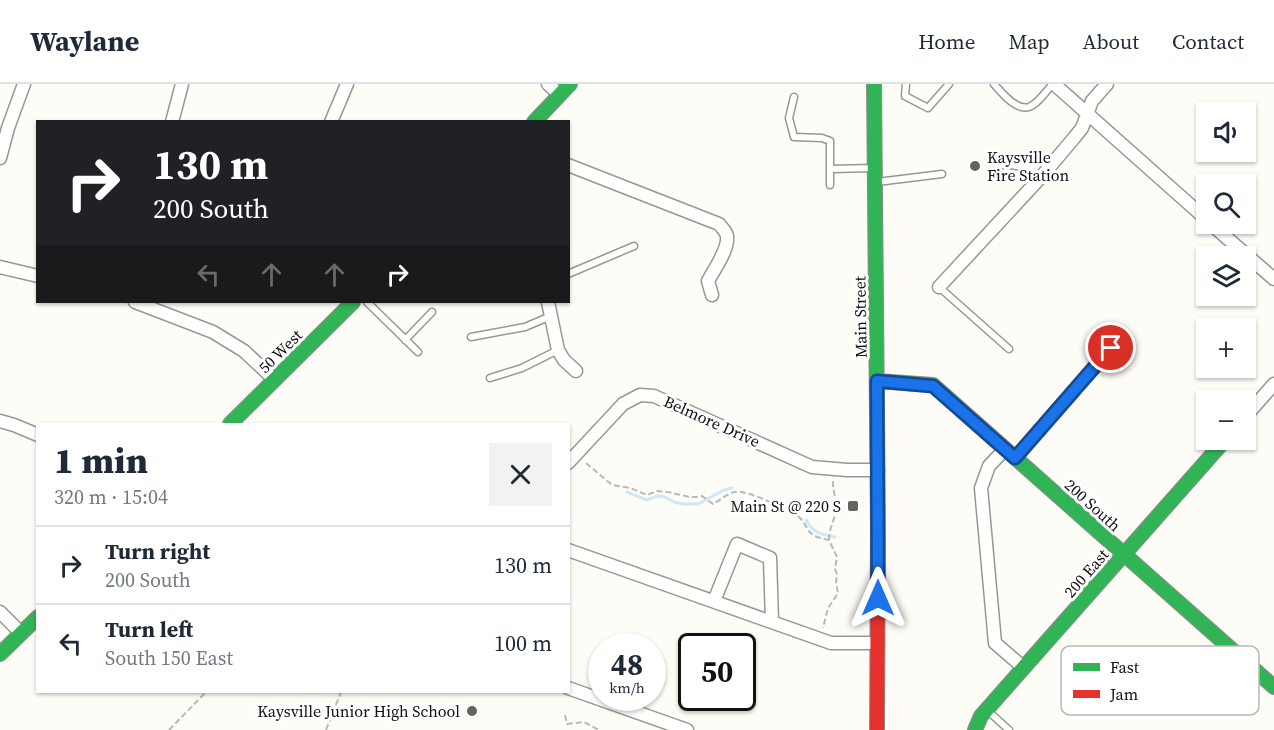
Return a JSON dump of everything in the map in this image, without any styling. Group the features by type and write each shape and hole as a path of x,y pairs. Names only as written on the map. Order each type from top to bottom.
{"street":[{"path":"0,158 24,84"},
{"path":"173,120 182,84"},
{"path":"332,120 347,84"},
{"path":"548,84 560,95"},
{"path":"536,120 570,84"},
{"name":"Main Street","path":"874,84 878,470 877,730"},
{"path":"1053,84 1196,210"},
{"path":"939,287 1041,177 1082,128 1092,101 1107,84"},
{"path":"570,166 719,224 727,237 727,245 708,281 712,295"},
{"path":"1222,234 1274,279"},
{"path":"0,267 36,276"},
{"path":"138,303 213,332 244,351 275,380"},
{"name":"50 West","path":"231,423 352,303"},
{"path":"548,303 558,350 564,360 576,371"},
{"path":"1024,668 995,643 981,488 989,466 1010,453 1111,348"},
{"name":"200 South","path":"877,381 933,386 1228,646"},
{"path":"1256,404 1274,384"},
{"name":"Belmore Drive","path":"570,461 623,404 640,395 654,396 812,466 847,470 878,470"},
{"path":"0,422 36,434"},
{"name":"200 East","path":"975,730 981,716 1216,450"},
{"path":"714,601 737,544 770,558 772,622"},
{"path":"570,550 831,643 878,643"},
{"path":"0,612 21,633"},
{"path":"0,654 36,619"},
{"name":"200 South","path":"1259,674 1274,687"},
{"path":"570,689 675,728 687,730"}],"lane":[{"path":"906,84 905,96 928,108 949,84"},
{"path":"994,84 1015,104 1022,107 1029,107 1053,84"},
{"path":"794,97 789,118 794,137 822,138 830,141 830,185"},
{"path":"830,169 874,175 942,174"},
{"path":"1005,172 1041,177"},
{"path":"570,273 634,246"},
{"path":"939,287 1009,349"},
{"path":"368,303 418,352"},
{"path":"405,340 432,312"},
{"path":"471,337 525,327 551,316"},
{"path":"490,378 522,368 558,350"},
{"path":"987,710 1009,730"}],"path":[{"path":"586,463 612,485 647,495 657,491 679,496 698,498 702,496 713,504 732,492 748,493 796,514 807,531 818,538 829,540"},
{"path":"822,632 828,608 838,593 835,569 837,557 829,540 837,509 832,488 833,481"},
{"path":"169,730 205,693"},
{"path":"326,730 341,693"},
{"path":"565,715 567,724 584,722 599,730"}],"waterway":[{"path":"627,492 647,500 657,496 684,504 698,504 732,488"},
{"path":"806,520 818,532 835,537"}],"traffic: fast":[{"path":"536,120 570,84"},
{"path":"874,84 878,526"},
{"path":"231,423 352,303"},
{"path":"877,381 933,385 1228,646"},
{"path":"975,730 981,716 1216,450"},
{"path":"0,654 36,619"},
{"path":"1259,674 1274,687"}],"traffic: jam":[{"path":"877,730 878,526"}],"place":[{"name":"Kaysville Fire Station","path":"975,166"},
{"name":"Main St @ 220 S","path":"853,506"},
{"name":"Kaysville Junior High School","path":"472,711"}],"route":[{"path":"878,598 877,381 933,386 1015,458 1111,348"}]}
